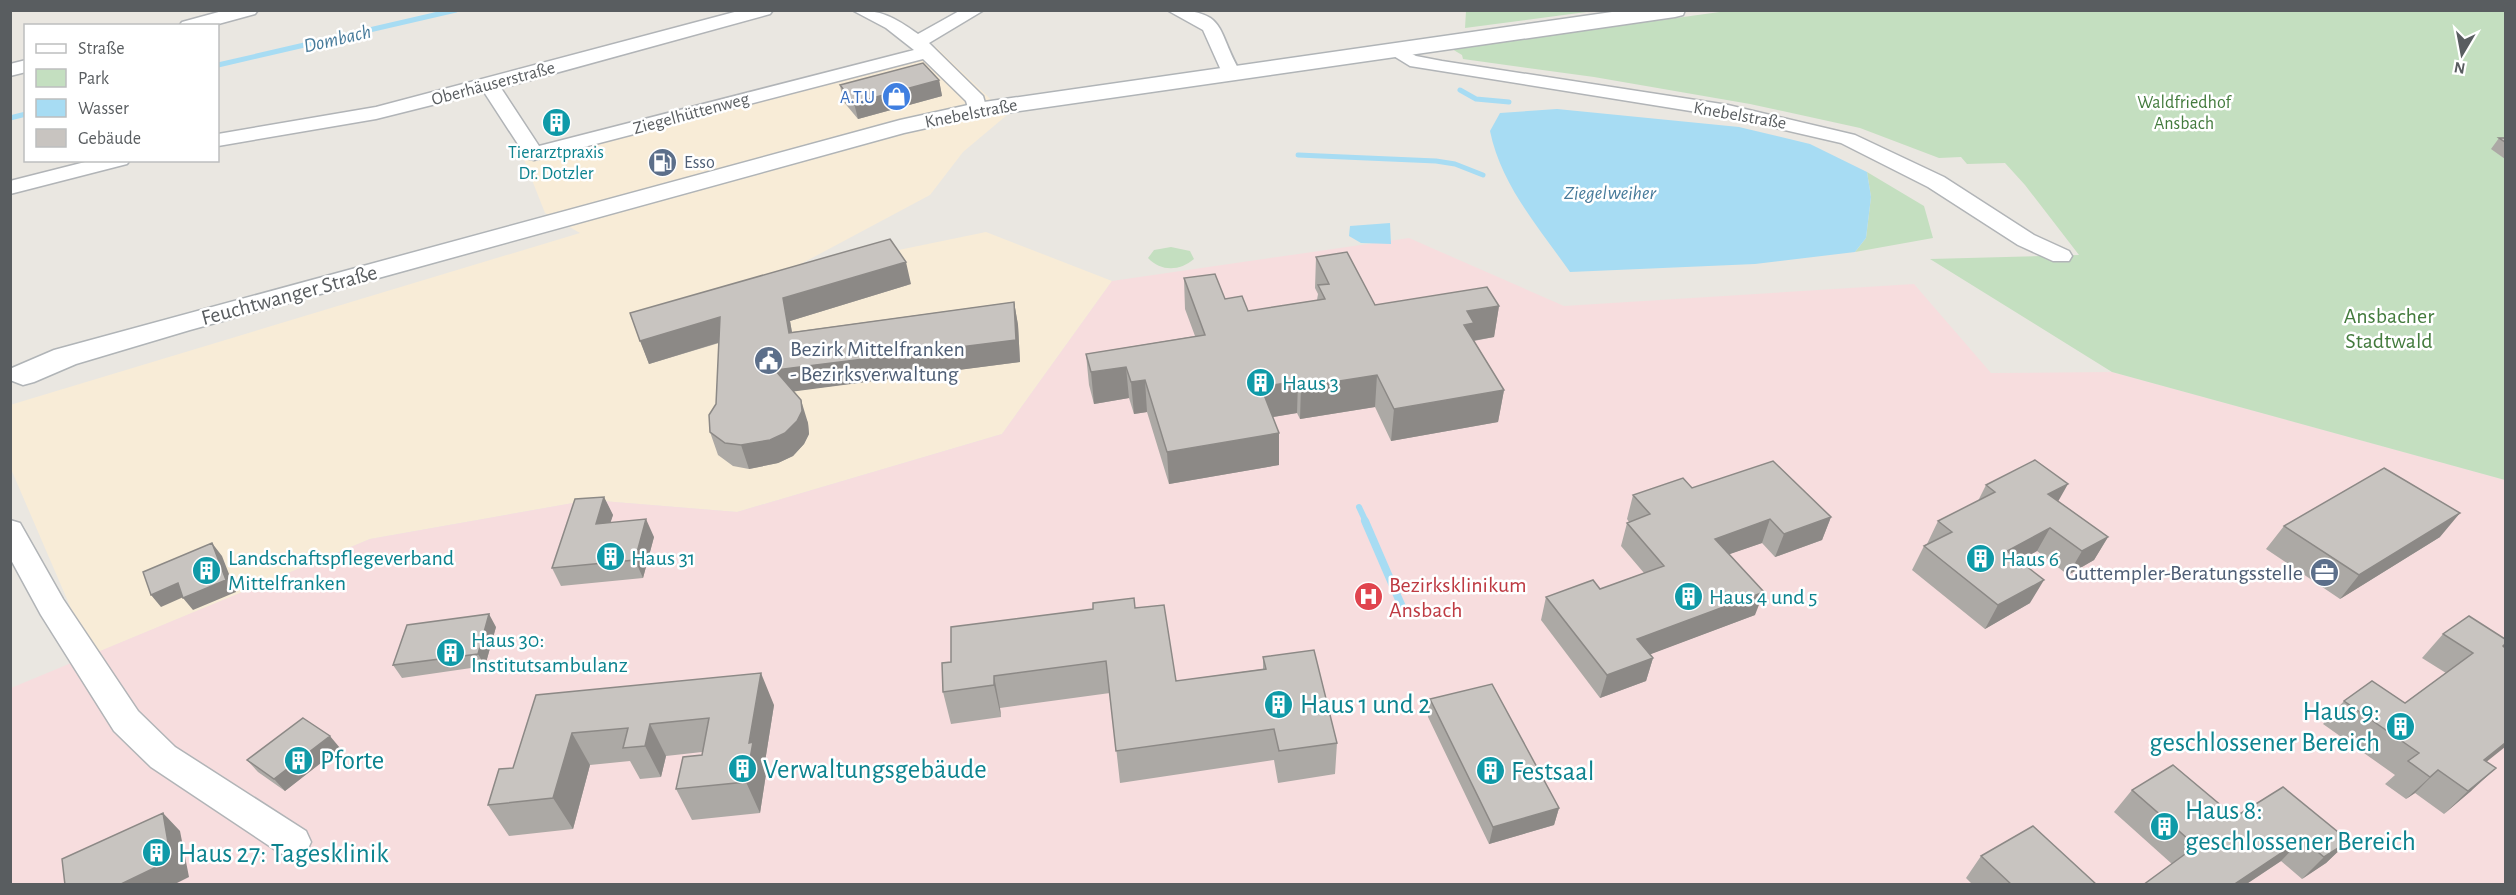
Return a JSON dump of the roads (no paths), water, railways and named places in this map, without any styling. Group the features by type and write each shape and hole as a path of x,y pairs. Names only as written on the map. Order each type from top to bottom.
{"main road":[{"name":"Knebelstraße","path":"558,221 900,127 977,110 1675,10"},
{"name":"Feuchtwanger Straße","path":"14,380 65,357 558,221"}],"street":[{"path":"196,24 249,10"},
{"name":"Oberhäuserstraße","path":"219,140 376,113 489,85 764,10"},
{"path":"861,10 892,24 922,47 976,100 977,110"},
{"path":"922,47 975,10"},
{"path":"1176,10 1212,27 1231,74"},
{"name":"Ziegelhüttenweg","path":"489,85 534,154 922,47"},
{"name":"Knebelstraße","path":"1393,50 1410,60 1442,67 1728,111 1848,139 1936,182 2026,240 2061,256"},
{"path":"10,188 112,162"},
{"path":"10,530 52,607 126,722 163,757 293,842"}],"water":[{"name":"Ziegelweiher","path":"1557,109 1739,127 1810,144 1867,172 1871,197 1866,238 1855,252 1755,264 1570,272 1512,188 1495,151 1490,131 1500,113"},
{"path":"1390,223 1391,244 1361,243 1349,236 1350,226"}],"waterway":[{"name":"Dombach","path":"219,65 456,10"},
{"path":"1460,90 1476,99 1509,102"},
{"name":"Dombach","path":"10,118 24,114"},
{"path":"1298,155 1436,161 1455,164 1483,175"},
{"path":"1359,507 1366,522"},
{"path":"1365,521 1403,609"}],"place":[{"name":"A.T.U","path":"896,97"},
{"name":"Tierarztpraxis Dr. Dotzler","path":"556,123"},
{"name":"Esso","path":"663,162"},
{"name":"Bezirk Mittelfranken - Bezirksverwaltung","path":"769,361"},
{"name":"Haus 3","path":"1261,382"},
{"name":"Haus 31","path":"610,557"},
{"name":"Haus 6","path":"1980,558"},
{"name":"Landschaftspflegeverband Mittelfranken","path":"207,570"},
{"name":"Guttempler-Beratungsstelle","path":"2324,572"},
{"name":"Haus 4 und 5","path":"1688,596"},
{"name":"Bezirksklinikum Ansbach","path":"1368,597"},
{"name":"Haus 30: Institutsambulanz","path":"450,652"},
{"name":"Haus 1 und 2","path":"1279,704"},
{"name":"Haus 9: geschlossener Bereich","path":"2401,727"},
{"name":"Pforte","path":"299,760"},
{"name":"Verwaltungsgebäude","path":"742,769"},
{"name":"Festsaal","path":"1490,771"},
{"name":"Haus 8: geschlossener Bereich","path":"2164,826"},
{"name":"Haus 27: Tagesklinik","path":"157,853"}],"park label":[{"name":"Waldfriedhof Ansbach","path":"2184,112"},
{"name":"Ansbacher Stadtwald","path":"2389,328"}]}
